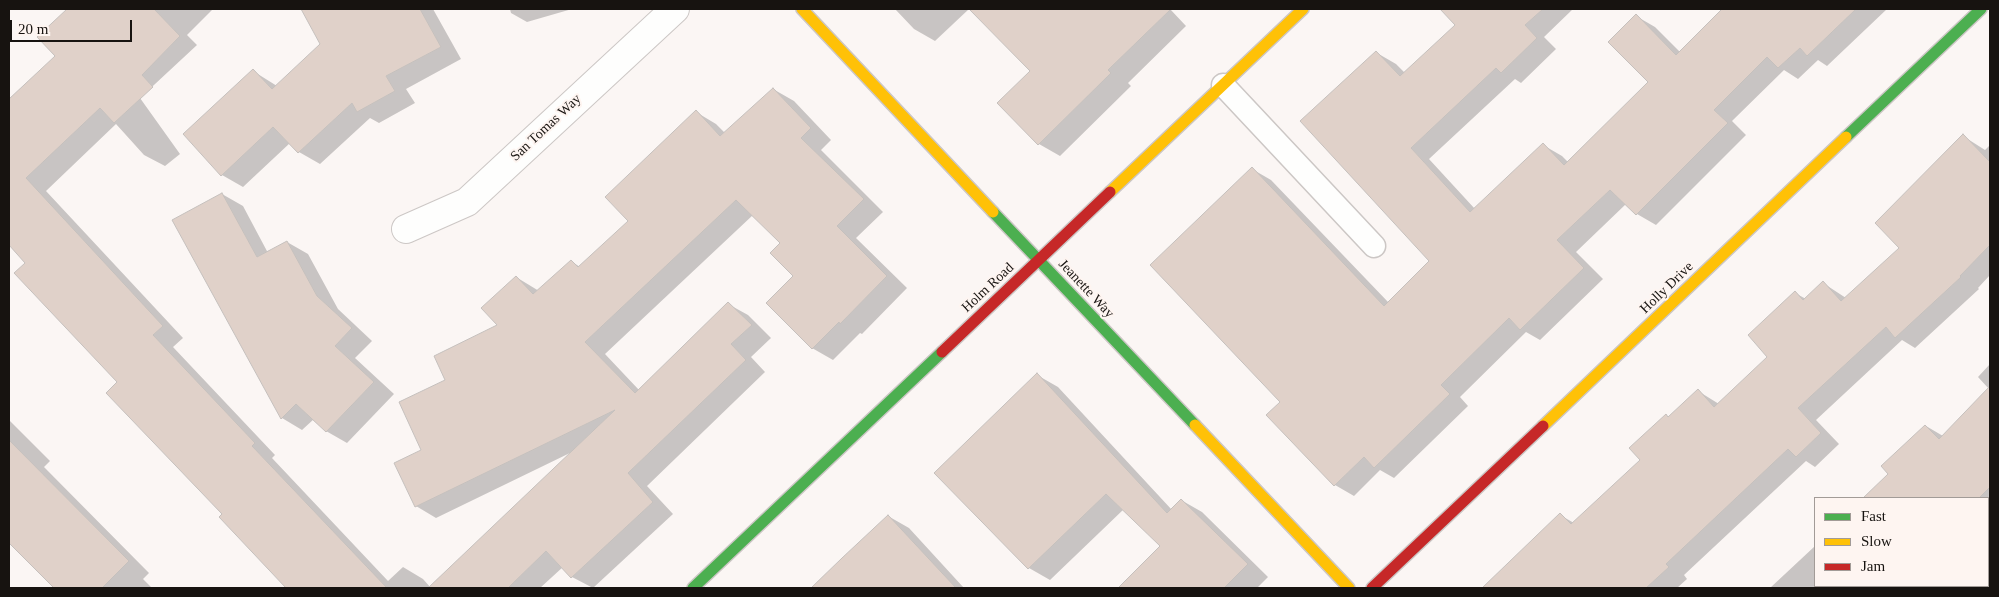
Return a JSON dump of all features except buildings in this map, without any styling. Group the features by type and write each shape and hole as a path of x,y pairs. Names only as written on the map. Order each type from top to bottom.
{"street":[{"name":"San Tomas Way","path":"406,229 467,202 675,9"},
{"name":"Jeanette Way","path":"802,9 1349,588"},
{"name":"Holm Road","path":"694,588 1302,9"},
{"name":"Holly Drive","path":"1372,588 1982,9"}],"lane":[{"path":"1222,85 1374,246"}],"traffic: fast":[{"path":"1846,137 1981,9"},
{"path":"993,212 1195,425"},
{"path":"693,588 942,352"}],"traffic: slow":[{"path":"802,9 993,212"},
{"path":"1110,192 1303,9"},
{"path":"1543,426 1846,137"},
{"path":"1195,425 1349,588"}],"traffic: jam":[{"path":"942,352 1110,192"},
{"path":"1372,588 1543,426"}]}
